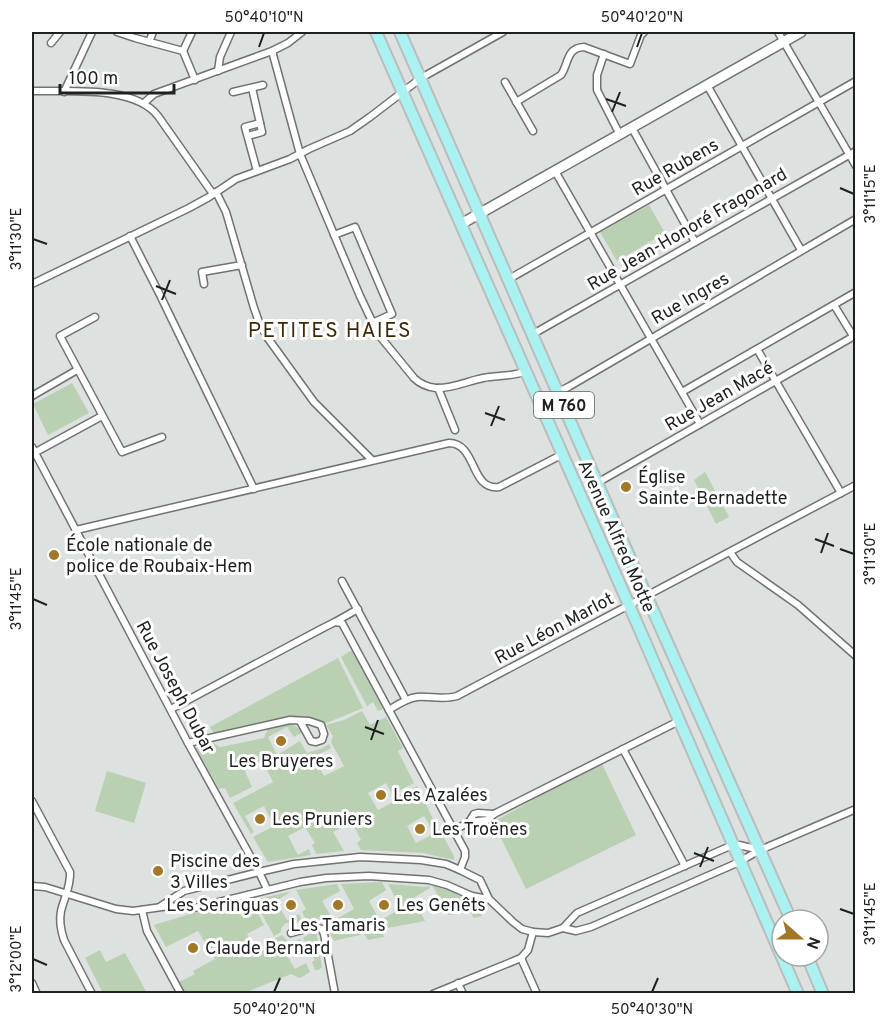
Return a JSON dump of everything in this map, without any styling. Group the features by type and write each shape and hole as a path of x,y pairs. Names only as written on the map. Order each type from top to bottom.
{"main road":[{"name":"Avenue Alfred Motte","path":"376,32 798,993"},
{"name":"Avenue Alfred Motte","path":"400,32 786,908"},
{"path":"812,968 823,993"}],"street":[{"path":"51,43 60,32"},
{"path":"64,92 92,32"},
{"path":"117,32 183,51"},
{"path":"149,42 153,32"},
{"path":"192,32 183,51 195,80"},
{"path":"218,71 220,57 231,32"},
{"path":"144,103 151,96 272,51 288,43 302,32"},
{"path":"32,284 189,208 232,182 350,130 421,78 499,32"},
{"path":"516,102 561,75 574,49 584,47 630,64 644,32"},
{"path":"778,32 852,153 855,166"},
{"path":"461,224 801,32"},
{"path":"272,51 300,154 372,323 382,340 417,381 427,386 448,387 526,371"},
{"path":"604,54 597,75 597,90 620,135"},
{"name":"Rue Rubens","path":"509,279 855,81"},
{"path":"505,82 533,131"},
{"path":"233,92 263,85"},
{"path":"707,85 801,250"},
{"path":"252,88 262,132 248,136 257,171"},
{"path":"32,91 116,94 144,103 158,116 215,193 226,212 259,322 267,337 314,402 372,460"},
{"path":"632,128 695,242"},
{"name":"Rue Jean-Honoré Fragonard","path":"533,334 852,153"},
{"path":"555,171 700,424"},
{"name":"Rue Ingres","path":"540,402 855,219"},
{"path":"334,235 355,227 392,314 372,323"},
{"path":"130,236 254,489"},
{"path":"204,284 202,272 242,265"},
{"path":"682,392 855,292"},
{"path":"834,305 854,336"},
{"path":"95,317 60,336 122,452 162,437"},
{"name":"Rue Jean Macé","path":"597,483 854,336"},
{"path":"757,349 841,493"},
{"path":"32,396 77,370"},
{"path":"438,388 455,430"},
{"path":"33,450 102,416"},
{"path":"76,530 454,442 465,449 483,483 497,488 562,454"},
{"name":"Rue Joseph Dubar","path":"33,450 267,889"},
{"name":"Rue Léon Marlot","path":"389,710 406,700 417,697 457,696 855,485"},
{"path":"730,552 737,562 798,605 855,656"},
{"path":"342,580 406,700"},
{"path":"171,709 358,609"},
{"path":"336,622 345,627 466,854 460,870"},
{"path":"188,743 287,720 300,721"},
{"path":"453,831 469,822 487,820 494,814 679,721"},
{"path":"623,749 684,866"},
{"path":"32,801 70,872 70,881 60,916 62,934 92,993"},
{"path":"563,928 576,931 591,927 855,809"},
{"path":"161,906 184,891 294,864 360,857 421,860 446,864 480,880 489,899 513,922 533,932 548,933 563,928 577,913 733,845 760,850"},
{"path":"32,886 45,887 116,909 142,910 161,906 190,909 267,889 326,878 385,876 429,880 472,896 489,899"},
{"path":"142,910 147,931 181,993"},
{"path":"291,933 310,927 320,928 324,934 335,993"},
{"path":"433,993 521,958 528,950 533,932"},
{"path":"521,958 537,993"},
{"path":"32,983 37,993"},
{"path":"458,983 463,993"}],"green space":[{"path":"649,205 665,233 617,261 600,232"},
{"path":"72,383 89,413 48,435 33,404"},
{"path":"705,472 729,517 716,524 694,480"},
{"path":"352,650 383,709 378,711 373,702 367,706 341,657"},
{"path":"338,658 363,708 324,724 307,717 296,716 214,734 210,727"},
{"path":"362,711 370,725 386,717 403,748 398,751 414,783 392,794 386,783 368,793 378,810 395,801 394,798 417,786 436,825 431,828 424,816 407,826 416,843 439,829 454,860 423,853 361,850 357,843 361,840 352,822 333,832 344,851 316,854 312,845 315,843 305,827 288,836 298,855 309,849 311,855 268,862 253,837 274,826 264,806 245,816 254,832 251,834 233,803 273,782 262,760 244,769 252,787 230,798 225,788 219,789 196,748 212,742 220,747 264,738 268,729 290,724 303,732 294,737 287,727 268,737 277,755 300,741 307,753 329,744 331,748 314,757 324,776 344,766 331,742 333,736 326,725 344,720"},
{"path":"601,762 636,835 526,889 493,822"},
{"path":"107,771 146,783 134,823 95,811"},
{"path":"382,882 386,890 369,901 385,930 382,931 384,937 368,940 364,934 334,941 326,925 354,909 341,884"},
{"path":"337,884 340,891 322,901 332,918 325,922 307,922 302,912 306,909 296,890"},
{"path":"388,884 427,887 429,885 430,888 413,898 425,921 387,928 383,919 401,908"},
{"path":"432,885 469,900 480,910 482,916 474,918 471,913 449,915"},
{"path":"288,892 276,901 287,920 299,914 303,922 286,923 281,932 274,936 254,900"},
{"path":"251,900 264,925 247,934 258,953 276,944 274,939 282,935 289,942 300,939 302,941 285,952 295,969 306,963 310,972 300,978 291,974 244,993 185,993 179,982 195,974 193,971 215,959 198,931 166,947 154,925"},
{"path":"313,932 317,933 322,967 318,970 315,970 312,962 315,960 303,938"},
{"path":"100,950 106,962 125,953 147,993 103,993 85,958"}],"place":[{"name":"Église Sainte-Bernadette","path":"626,487"},
{"name":"École nationale de police de Roubaix-Hem","path":"54,555"},
{"name":"Les Bruyeres","path":"281,741"},
{"name":"Les Azalées","path":"381,795"},
{"name":"Les Pruniers","path":"260,819"},
{"name":"Les Troënes","path":"420,829"},
{"name":"Piscine des 3 Villes","path":"158,871"},
{"name":"Les Seringuas","path":"291,905"},
{"name":"Les Tamaris","path":"338,905"},
{"name":"Les Genêts","path":"384,905"},
{"name":"Claude Bernard","path":"193,948"}],"district":[{"name":"PETITES HAIES","path":"330,330"}]}
